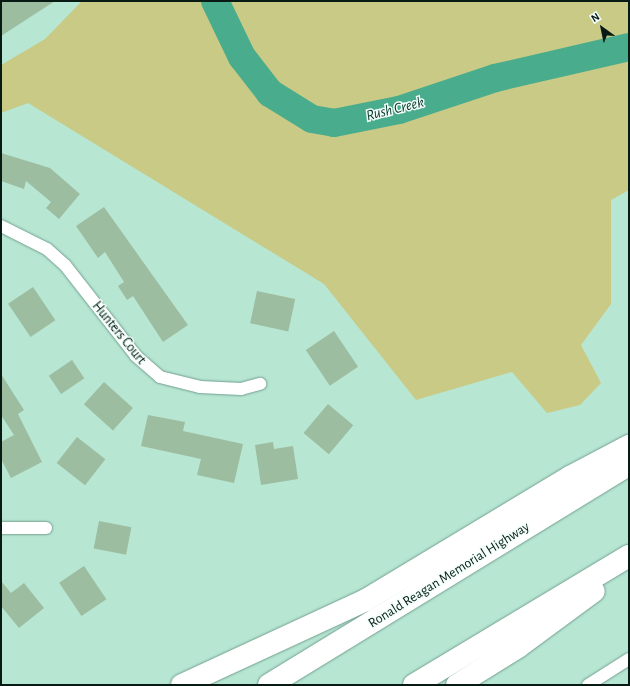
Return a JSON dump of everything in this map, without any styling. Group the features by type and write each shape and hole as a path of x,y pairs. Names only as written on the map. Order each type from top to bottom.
{"highway":[{"path":"182,685 366,600 570,477 629,446"},
{"name":"Ronald Reagan Memorial Highway","path":"269,685 629,464"},
{"path":"414,685 629,556"},
{"path":"457,685 518,647 629,565"}],"street":[{"name":"Hunters Court","path":"1,226 47,249 65,265 136,356 160,377 200,387 241,389 260,384"},
{"path":"1,528 46,528"},
{"path":"588,685 629,660"}],"green space":[{"path":"82,1 629,1 629,190 611,200 611,304 581,345 601,383 580,405 547,413 512,372 416,400 324,284 28,103 1,113 1,65 45,39"}],"building":[{"path":"1,1 55,1 1,36"},
{"path":"1,153 50,168 80,194 59,219 46,208 51,202 26,181 24,189 1,181"},
{"path":"104,207 188,325 163,342 133,296 127,300 118,286 124,282 105,252 98,258 76,226"},
{"path":"33,287 55,320 30,337 8,304"},
{"path":"257,291 295,299 288,331 250,323"},
{"path":"334,331 358,367 330,386 306,350"},
{"path":"72,360 84,378 61,394 49,376"},
{"path":"1,374 24,410 18,414 42,462 11,478 1,459 1,442 14,435 1,415"},
{"path":"104,382 133,408 113,430 84,404"},
{"path":"328,404 353,425 329,454 304,433"},
{"path":"148,415 185,422 183,431 243,444 234,483 197,475 201,459 141,446"},
{"path":"77,437 105,459 85,485 57,463"},
{"path":"273,442 274,449 293,446 298,479 261,485 255,445"},
{"path":"99,521 131,527 126,555 94,548"},
{"path":"84,566 106,599 81,616 59,583"},
{"path":"1,581 11,593 24,583 44,608 19,628 1,606"}],"waterway":[{"name":"Rush Creek","path":"215,1 242,57 270,93 312,119 334,123 399,110 495,78 629,47"}]}
